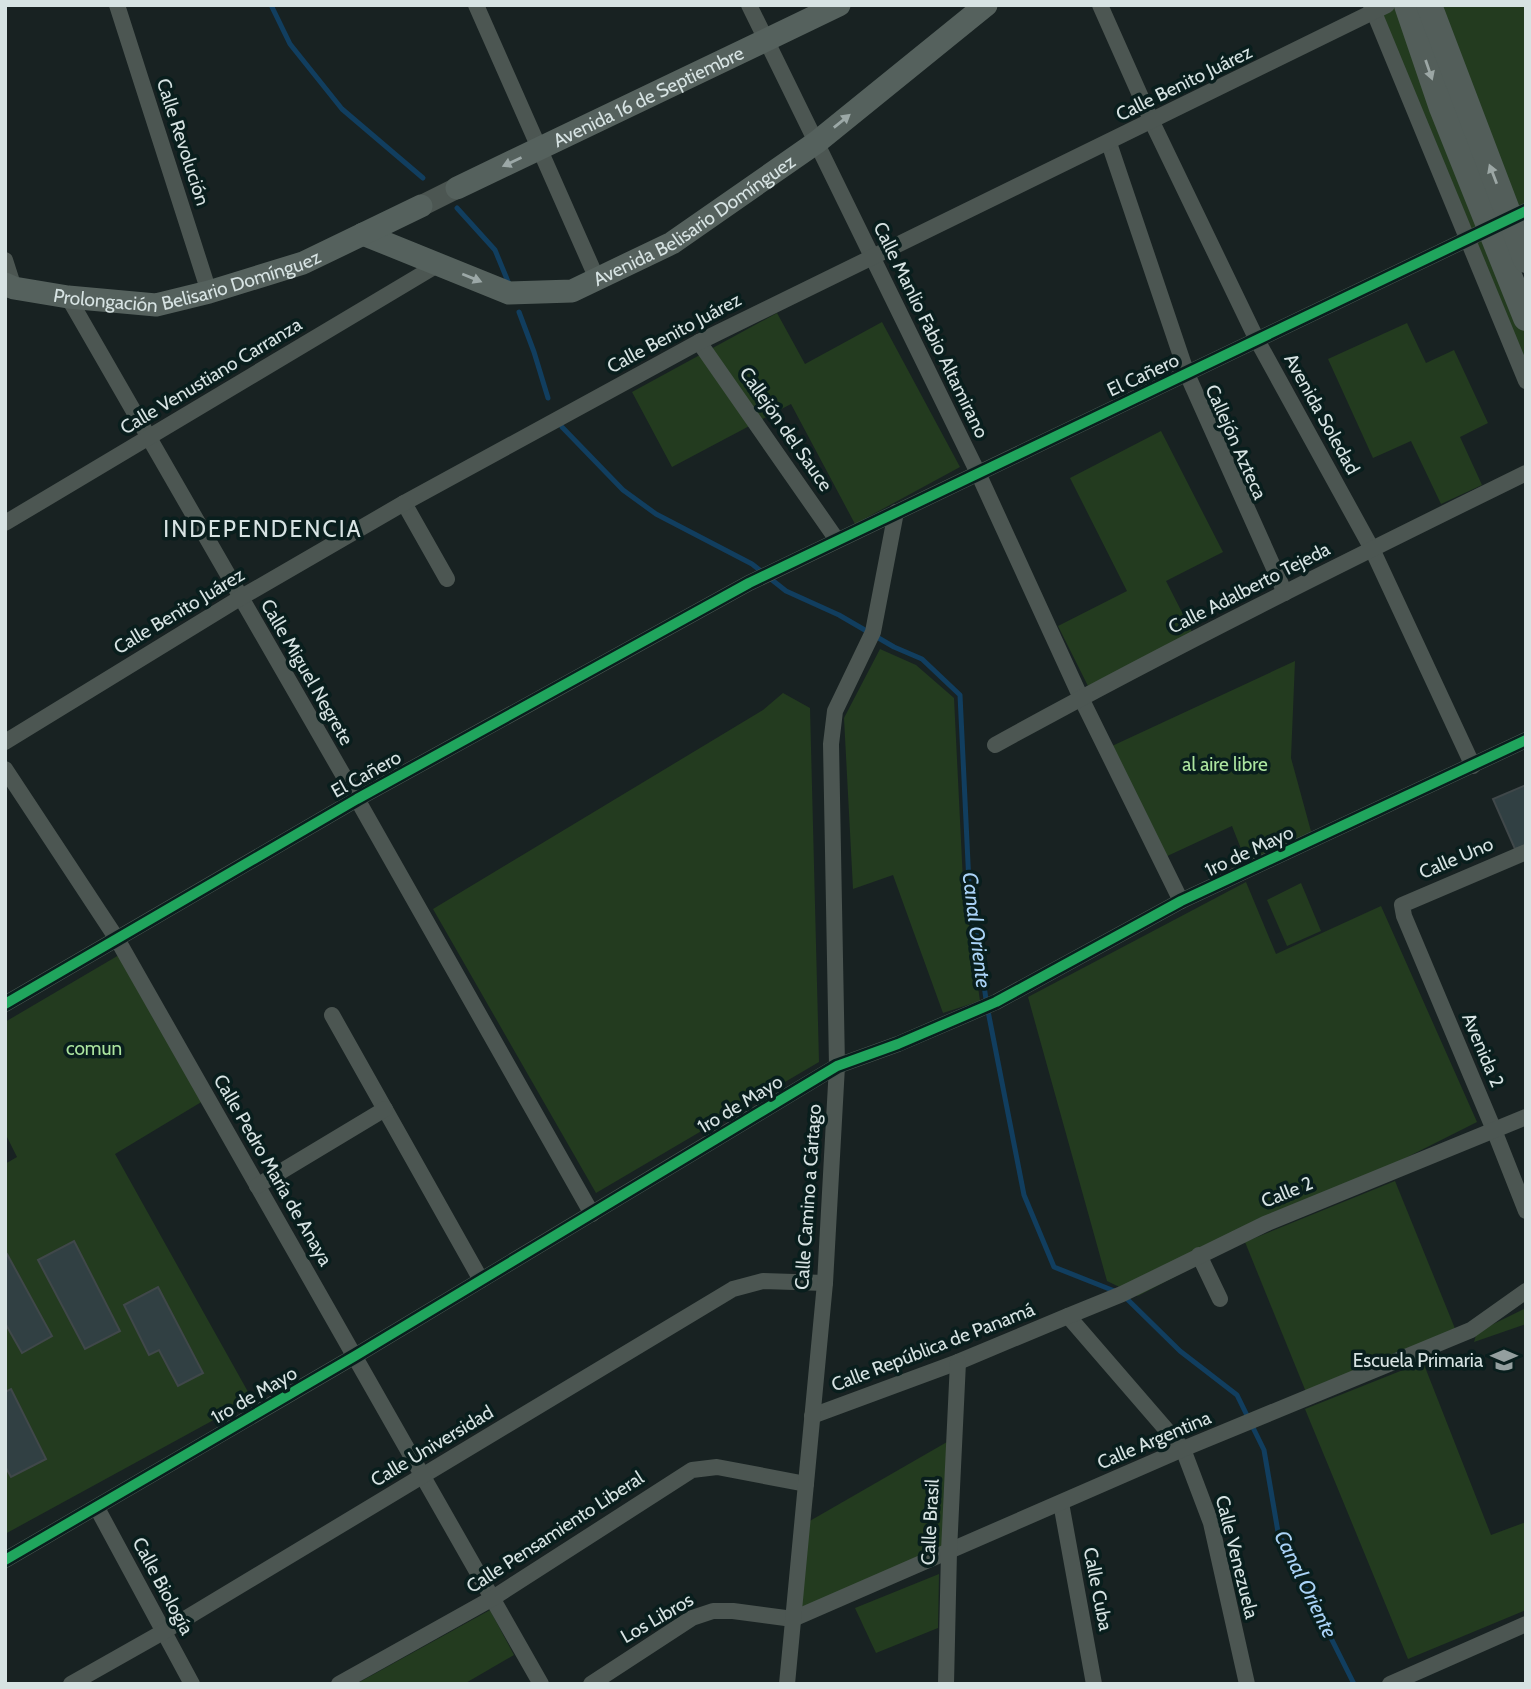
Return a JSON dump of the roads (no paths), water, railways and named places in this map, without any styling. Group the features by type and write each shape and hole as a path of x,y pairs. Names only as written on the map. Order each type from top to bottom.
{"main road":[{"name":"Avenida 16 de Septiembre","path":"457,188 839,5"},
{"name":"Avenida Belisario Domínguez","path":"363,234 509,293 572,291 672,243 817,142 986,5"},
{"path":"1406,5 1442,108 1498,224 1526,260"},
{"path":"1429,5 1526,318"},
{"name":"Prolongación Belisario Domínguez","path":"8,288 156,305 303,263 421,206"}],"street":[{"name":"Calle Revolución","path":"117,5 209,292"},
{"path":"476,5 597,279"},
{"name":"Calle Manlio Fabio Altamirano","path":"749,5 978,473 1081,698 1181,901"},
{"name":"Avenida Soledad","path":"1100,5 1152,122 1257,340 1372,549 1473,765"},
{"path":"1377,7 1498,224 1526,381"},
{"name":"Calle Benito Juárez","path":"5,742 240,598 404,503 699,342 871,256 1152,122 1377,7"},
{"name":"Callejón Azteca","path":"1109,143 1187,374 1285,593"},
{"path":"421,206 457,188"},
{"name":"El Cañero","path":"5,1004 357,799 749,583 1498,224"},
{"path":"5,260 8,288"},
{"name":"Calle Venustiano Carranza","path":"5,523 439,264"},
{"name":"Calle Miguel Negrete","path":"68,297 592,1214"},
{"name":"Callejón del Sauce","path":"699,342 837,540"},
{"name":"Calle Adalberto Tejeda","path":"995,745 1285,593 1526,472"},
{"path":"404,503 447,579"},
{"name":"Calle Camino a Cártago","path":"787,1684 825,1283 837,1066 831,744 835,711 873,632 896,512"},
{"name":"1ro de Mayo","path":"5,1560 355,1356 837,1066 898,1044 996,1002 1181,901 1526,740"},
{"name":"Calle Pedro María de Anaya","path":"5,769 117,939 541,1684"},
{"name":"Calle Uno","path":"1402,905 1526,852"},
{"name":"Avenida 2","path":"1402,905 1404,916 1526,1211"},
{"path":"332,1015 481,1280"},
{"path":"257,1186 385,1109"},
{"name":"Calle 2","path":"1068,1317 1122,1294 1265,1224 1526,1117"},
{"path":"1199,1255 1220,1299"},
{"name":"Calle Universidad","path":"71,1684 163,1632 733,1289 763,1281 825,1283"},
{"name":"Calle Argentina","path":"793,1619 1183,1449 1471,1330 1526,1291"},
{"name":"Calle República de Panamá","path":"812,1416 958,1362 1068,1317"},
{"name":"Calle Venezuela","path":"1068,1317 1183,1449 1211,1523 1247,1684"},
{"name":"Calle Brasil","path":"946,1684 958,1362"},
{"name":"Calle Pensamiento Liberal","path":"339,1684 493,1598 692,1469 718,1466 806,1484"},
{"name":"Calle Cuba","path":"1060,1503 1094,1684"},
{"name":"Calle Biología","path":"97,1508 192,1684"},
{"name":"Los Libros","path":"591,1684 692,1618 713,1611 793,1619"},
{"path":"1390,1684 1525,1626"}],"waterway":[{"name":"Canal Oriente","path":"271,5 290,44 342,109 423,178"},
{"name":"Canal Oriente","path":"457,208 495,250 509,284"},
{"name":"Canal Oriente","path":"519,312 548,398"},
{"name":"Canal Oriente","path":"562,427 623,490 656,514 752,564 786,591 839,615 894,647 922,659 960,695 969,884 987,1006 1024,1195 1054,1267 1122,1294 1180,1351 1237,1395 1264,1450 1278,1532 1354,1684"}],"place":[{"name":"Escuela Primaria","path":"1504,1360"}],"district":[{"name":"INDEPENDENCIA","path":"263,529"}],"park label":[{"name":"al aire libre","path":"1225,764"},
{"name":"comun","path":"94,1048"}]}
